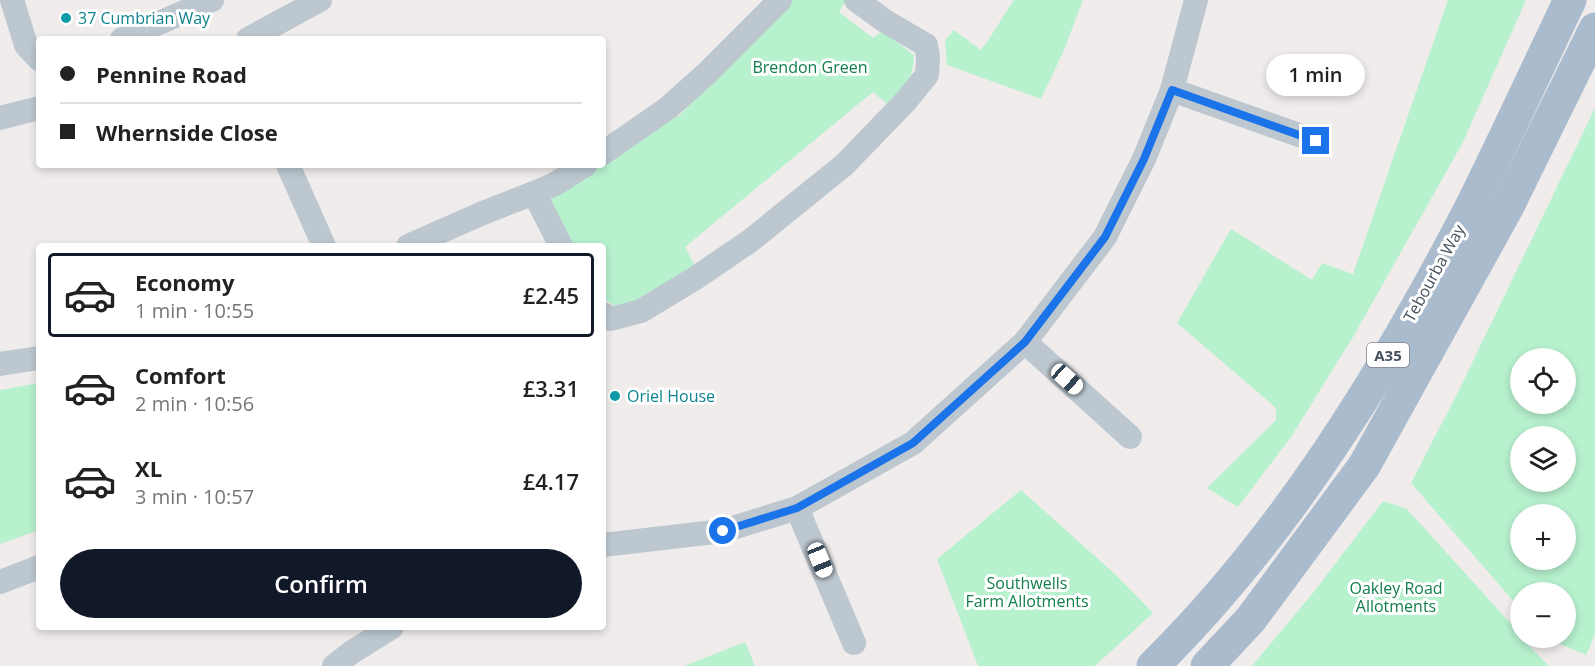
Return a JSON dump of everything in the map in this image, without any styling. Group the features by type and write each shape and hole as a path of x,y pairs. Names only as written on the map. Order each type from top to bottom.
{"main road":[{"name":"Tebourba Way","path":"1153,666 1235,578 1295,501 1348,421 1410,318 1468,213 1570,0"},
{"name":"Tebourba Way","path":"1207,666 1251,619 1364,466 1507,208 1595,29"}],"street":[{"path":"12,0 26,45 36,56"},
{"path":"129,36 212,0"},
{"path":"254,36 320,0"},
{"path":"606,151 668,108 706,74 780,0"},
{"path":"606,316 611,319 641,311 750,242 844,165 905,102 927,75 926,45 885,21 856,0"},
{"path":"606,545 723,531 797,508 913,443 1025,342 1105,237 1144,159 1172,90 1196,0"},
{"path":"1172,90 1316,141"},
{"path":"0,118 36,109"},
{"path":"289,168 323,243"},
{"path":"415,243 483,213 534,194 580,168"},
{"path":"534,194 559,243"},
{"path":"1025,342 1131,437"},
{"path":"0,364 36,358"},
{"path":"797,508 854,643"},
{"path":"0,582 36,568"},
{"path":"334,666 387,630"}],"green space":[{"name":"Brendon Green","path":"792,0 846,0 839,12 873,38 882,31 914,55 910,78 887,104 873,92 685,247 696,268 638,300 615,306 606,300 606,243 572,243 548,196 594,168 606,168 606,160 680,115"},
{"path":"1014,0 1083,0 1064,50 1041,99 947,65 945,40 954,30 981,50"},
{"path":"1448,0 1526,0 1462,144 1353,337 1291,437 1238,507 1207,488 1276,420 1276,408 1177,323 1231,229 1312,280 1322,263 1353,274"},
{"name":"Oakley Road Allotments","path":"1595,108 1595,634 1586,655 1570,648 1576,648 1576,582 1510,582 1510,597 1411,483 1459,390"},
{"path":"36,384 36,531 0,544 0,390"},
{"name":"Southwells Farm Allotments","path":"1021,490 1117,576 1153,613 1095,666 978,666 937,559"},
{"name":"Oakley Road Allotments","path":"1383,501 1407,509 1510,623 1510,648 1531,648 1549,666 1252,666 1313,593"},
{"path":"745,642 755,666 684,666"}],"place":[{"name":"37 Cumbrian Way","path":"66,18"},
{"name":"Oriel House","path":"615,396"}],"route":[{"path":"723,531 797,508 913,443 1025,342 1105,237 1144,159 1172,90 1316,141"}]}
